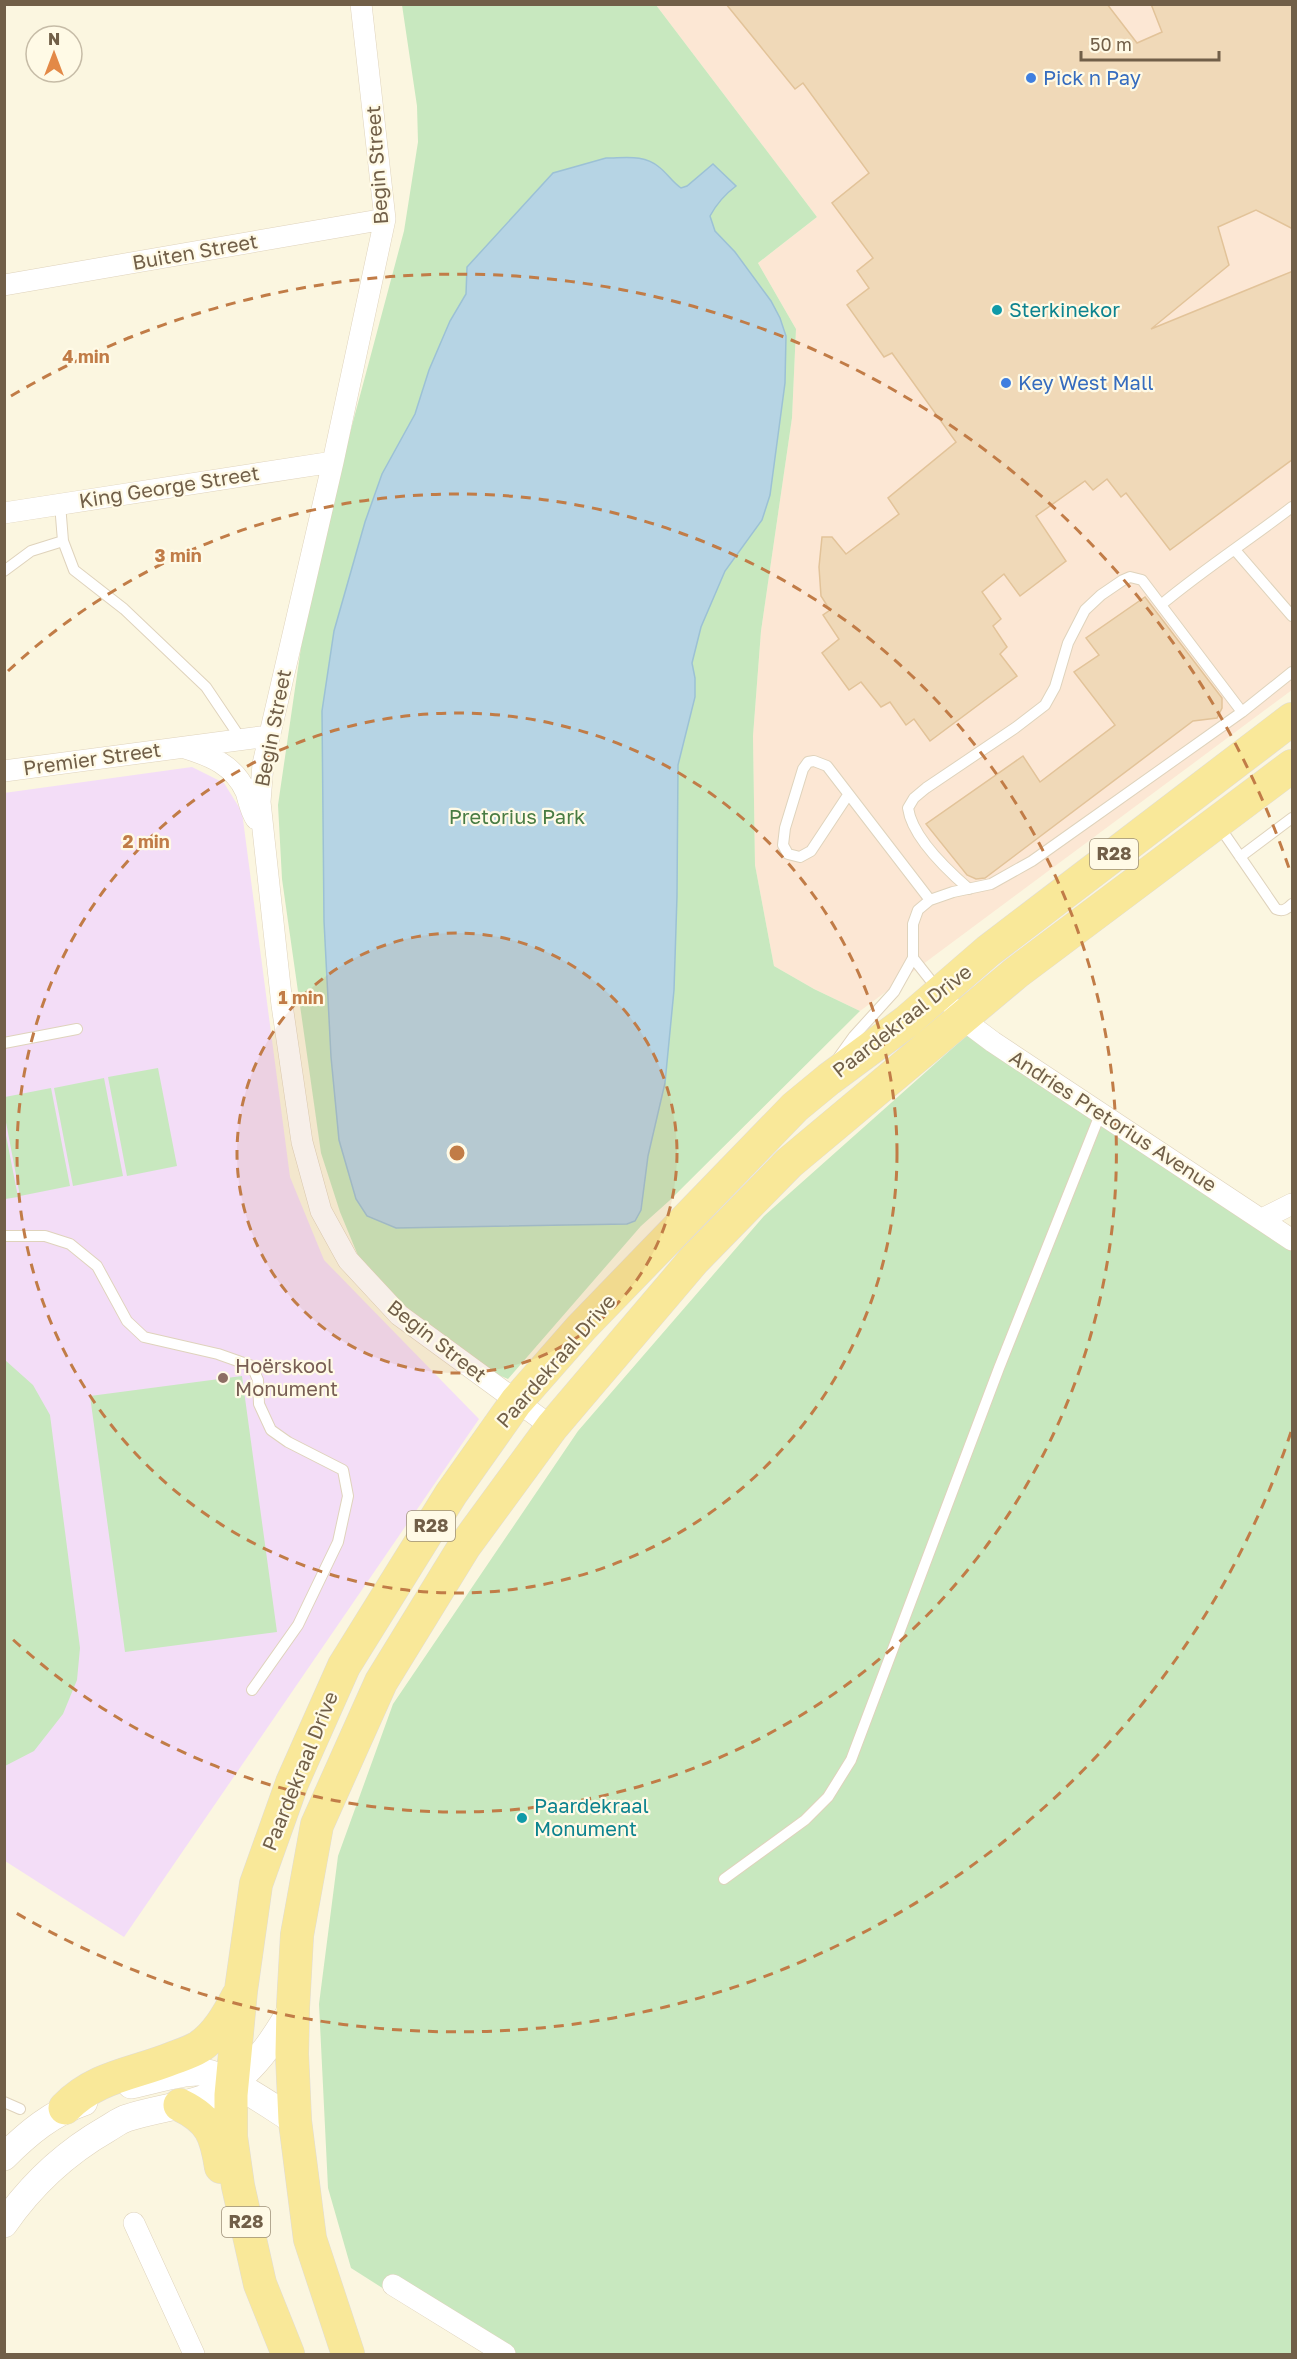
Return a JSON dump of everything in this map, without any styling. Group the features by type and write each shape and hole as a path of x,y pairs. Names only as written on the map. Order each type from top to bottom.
{"main road":[{"name":"Paardekraal Drive","path":"348,2355 310,2240 295,2121 293,2007 297,1935 317,1825 381,1682 464,1547 552,1427 694,1260 789,1163 951,1006 988,951 1293,719"},
{"name":"Paardekraal Drive","path":"288,2355 260,2284 238,2186 231,2137 232,2083 241,1990 256,1884 292,1783 344,1666 451,1494 516,1402 581,1328 795,1107 829,1079 951,1006 1016,973 1293,766"},
{"path":"65,2108 78,2094 100,2082 160,2064 197,2049 228,2016 241,1990"},
{"path":"180,2105 197,2113 214,2135 226,2199 238,2241 244,2259 260,2284"}],"street":[{"name":"Begin Street","path":"361,4 385,219 333,462 268,736 260,802 282,1005 302,1142 321,1211 348,1260 399,1315 552,1427"},
{"name":"Buiten Street","path":"4,285 385,219"},
{"name":"King George Street","path":"4,513 333,462"},
{"name":"Premier Street","path":"4,771 268,736"},
{"name":"Premier Street","path":"179,746 207,755 221,762 233,773 246,794 251,812 264,832"},
{"name":"Andries Pretorius Avenue","path":"951,1006 1020,1060 1293,1240"},
{"path":"1262,1219 1293,1204"},
{"path":"4,2224 54,2166 84,2142 126,2118 180,2105 220,2092 232,2083 251,2067 266,2049 293,2007"},
{"path":"4,2157 29,2132 65,2108 126,2086 201,2072 216,2075 232,2083 295,2121"},
{"path":"134,2223 194,2355"},
{"path":"393,2285 505,2355"}],"lane":[{"path":"60,504 63,541 74,570 124,609 206,687 241,739"},
{"path":"1162,604 1199,573 1235,550 1293,507"},
{"path":"4,571 31,551 63,541"},
{"path":"1235,550 1293,616"},
{"path":"969,889 935,859 909,817 908,808 914,798 1045,705 1056,687 1068,643 1085,610 1101,595 1123,580 1138,578 1162,604 1242,712"},
{"path":"829,1079 844,1049 894,992 913,958 913,924 918,910 930,900 953,892 991,884 1032,861 1242,712 1293,672"},
{"path":"848,795 811,851 800,857 784,850 785,828 799,780 808,762 814,761 827,766 930,900"},
{"path":"1240,858 1293,818"},
{"path":"1217,823 1276,909 1281,911 1293,904"},
{"path":"913,958 951,1006"},
{"path":"4,1043 77,1029"},
{"path":"724,1879 805,1820 828,1797 851,1760 999,1368 1101,1112"},
{"path":"4,1236 45,1236 70,1244 97,1266 127,1321 144,1337 218,1354 252,1366 258,1380 259,1404 271,1430 288,1442 312,1452 343,1470 348,1496 338,1542 298,1625 252,1690"},
{"path":"4,2102 20,2109"}],"shaded area":[{"path":"656,5 1292,5 1292,690 860,1011 814,989 774,966 755,865 753,736 761,631 792,418 796,329 758,263 817,217"},
{"name":"Hoërskool Monument","path":"192,767 224,783 242,812 290,1177 324,1260 479,1419 124,1937 5,1861 4,793"}],"green space":[{"name":"Pretorius Park","path":"402,5 656,5 817,217 758,263 796,329 792,418 761,631 753,736 755,865 774,966 814,989 860,1011 641,1226 508,1379 496,1374 413,1313 381,1285 359,1258 340,1212 321,1153 282,879 278,805 304,627 350,433 404,231 418,142 417,106"},
{"path":"982,1022 1292,1243 1292,2354 486,2354 351,2268 328,2188 319,2004 338,1856 393,1704 578,1431 764,1216"},
{"path":"158,1068 177,1166 127,1176 108,1077"},
{"path":"104,1078 123,1176 73,1186 54,1088"},
{"path":"51,1088 70,1186 20,1196 5,1117 5,1097"},
{"path":"4,1125 18,1197 5,1199 4,1199"},
{"path":"5,1360 33,1385 50,1415 80,1648 77,1680 63,1714 34,1751 5,1766"},
{"path":"242,1376 277,1632 125,1652 90,1396"}],"water":[{"name":"Pretorius Park","path":"606,158 647,160 659,167 681,188 687,186 713,164 736,186 721,200 710,216 715,231 735,252 771,301 786,336 785,383 770,495 762,520 725,571 701,627 692,663 695,697 678,765 674,990 665,1083 648,1156 641,1210 635,1221 627,1224 396,1228 367,1216 356,1199 339,1140 331,1057 324,921 322,711 334,631 365,522 382,474 415,414 429,370 450,321 466,294 467,267 553,173"}],"building":[{"name":"Key West Mall","path":"726,4 1107,4 1137,43 1162,32 1151,4 1293,4 1293,229 1256,210 1218,227 1229,265 1151,329 1293,271 1293,459 1170,550 1126,493 1121,497 1107,479 1093,490 1085,481 1036,516 1066,561 1020,596 1004,574 982,592 1001,619 993,626 1007,647 1000,654 1017,676 930,741 914,719 906,725 890,702 881,707 861,682 849,690 822,653 839,639 823,615 830,610 821,596 819,567 822,537 832,537 846,554 899,514 888,498 956,442 892,353 884,357 847,305 869,288 857,271 873,258 832,203 869,173 803,83 795,89"},
{"path":"1145,597 1222,698 1222,708 1217,718 1193,721 985,878 976,879 967,875 926,824 1023,756 1040,782 1115,725 1074,672 1099,655 1086,638"}],"place":[{"name":"Pick n Pay","path":"1031,78"},
{"name":"Sterkinekor","path":"997,310"},
{"name":"Key West Mall","path":"1006,383"},
{"name":"Hoërskool Monument","path":"223,1378"},
{"name":"Paardekraal Monument","path":"522,1818"}]}
